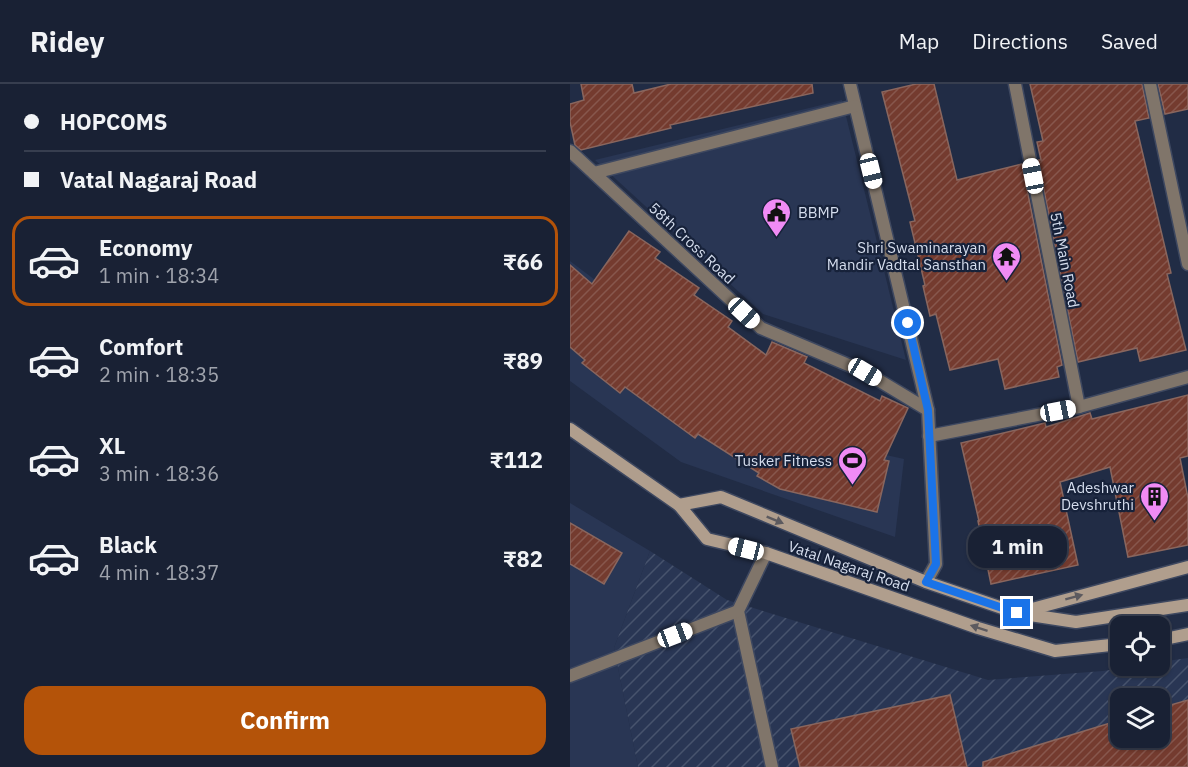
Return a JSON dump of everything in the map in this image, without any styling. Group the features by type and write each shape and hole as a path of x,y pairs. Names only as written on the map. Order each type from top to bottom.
{"main road":[{"name":"Vatal Nagaraj Road","path":"570,429 679,505 706,539 766,553 978,627 1055,651 1110,645"},
{"name":"Vatal Nagaraj Road","path":"679,505 721,497 926,582 1017,613 1076,622 1188,605"},
{"path":"1017,613 1188,567"},
{"path":"1170,638 1188,634"}],"street":[{"path":"850,84 928,410 936,564 926,582"},
{"name":"5th Main Road","path":"1015,84 1079,407"},
{"path":"1150,84 1188,264"},
{"path":"594,173 855,106"},
{"name":"58th Cross Road","path":"570,151 761,328 865,372 928,410"},
{"path":"930,436 1079,407 1188,377"},
{"path":"766,553 738,611 772,767"},
{"path":"570,676 738,611"}],"shaded area":[{"name":"BBMP","path":"842,100 906,360 763,314 595,160"},
{"path":"570,261 801,436 904,459 895,537 681,462 570,381"},
{"path":"570,503 650,551 614,648 638,767 570,767"},
{"path":"650,551 727,600 988,680 1110,670 1110,676 1170,676 1170,661 1188,658 1188,767 638,767 614,648"}],"building":[{"path":"581,84 632,84 634,93 671,84 812,84 813,93 670,125 671,128 581,150 575,145 570,122 570,104 584,100"},
{"path":"916,84 934,84 957,180 1022,164 1062,365 1057,367 1059,377 1005,389 998,359 950,370 936,314 930,316 910,222 915,221 882,92"},
{"path":"1030,84 1142,84 1149,118 1135,121 1171,273 1167,274 1186,350 1140,361 1137,348 1078,362 1038,160 1041,160 1037,142 1043,141"},
{"path":"1158,84 1188,84 1188,109 1165,114"},
{"path":"629,231 660,252 655,258 699,288 694,295 732,321 728,327 766,355 772,342 807,357 804,363 880,401 882,396 908,408 884,460 889,461 877,512 780,489 757,476 759,473 698,434 695,438 625,387 620,393 582,363 585,360 570,347 570,265 592,284"},
{"path":"1188,395 1188,456 1180,458 1188,498 1188,545 1128,557 1110,467 1060,482 1078,565 991,584 961,443 1045,423 1046,427 1090,413 1092,419"},
{"path":"570,523 622,553 604,584 570,564"},
{"path":"950,695 967,767 800,767 791,729"},
{"path":"1188,700 1188,767 983,767 983,762 1110,723 1110,748 1170,748 1170,705"}],"place":[{"name":"BBMP","path":"777,238"},
{"name":"Shri Swaminarayan Mandir Vadtal Sansthan","path":"1007,282"},
{"name":"Tusker Fitness","path":"853,486"},
{"name":"Adeshwar Devshruthi","path":"1155,522"}],"route":[{"path":"908,323 928,410 936,564 926,582 1017,613"}]}
